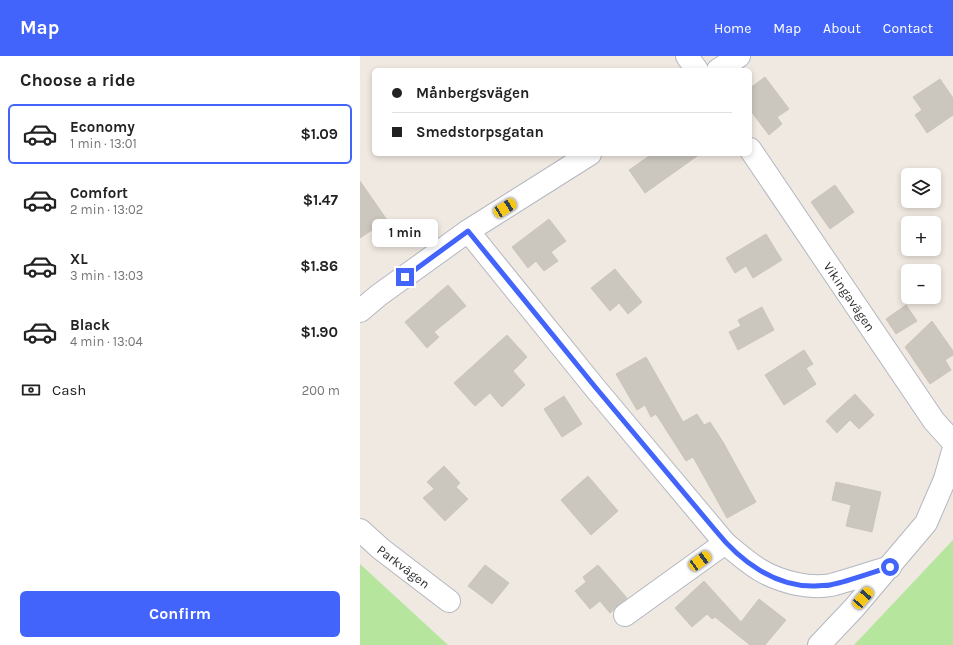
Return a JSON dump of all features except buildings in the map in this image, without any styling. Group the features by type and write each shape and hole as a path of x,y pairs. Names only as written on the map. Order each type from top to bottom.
{"street":[{"path":"687,56 696,68"},
{"path":"721,68 739,56"},
{"name":"Vikingavägen","path":"752,152 934,422 953,442"},
{"path":"361,309 468,231 587,156"},
{"path":"468,231 596,388 726,543 754,566 769,576 807,586 829,585 890,567"},
{"path":"819,645 890,567 926,523 945,479 953,451"},
{"name":"Parkvägen","path":"360,530 381,549 449,601"},
{"path":"625,615 726,543"}],"green space":[{"path":"953,540 953,645 854,645"},
{"path":"360,564 448,645 360,645"}],"route":[{"path":"405,277 468,231 596,388 726,543 739,555 769,576 807,586 829,585 890,567"}]}
